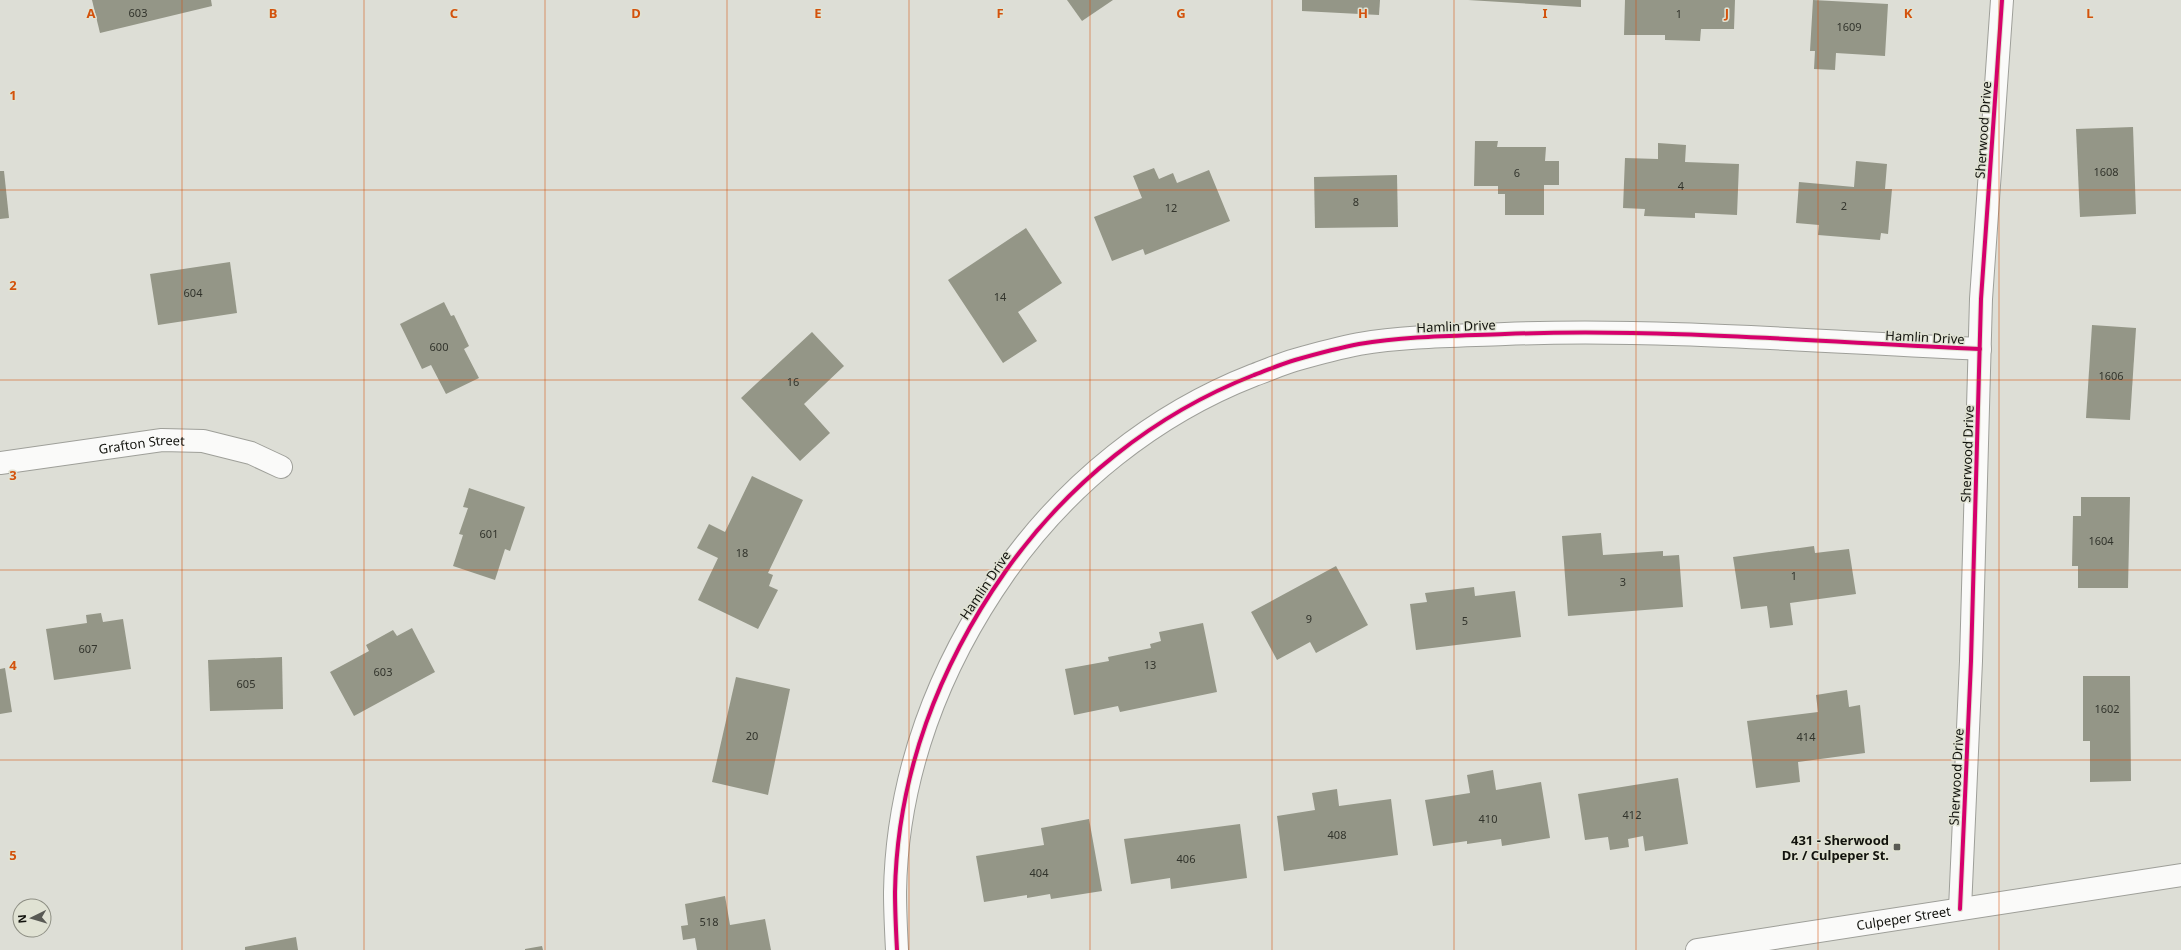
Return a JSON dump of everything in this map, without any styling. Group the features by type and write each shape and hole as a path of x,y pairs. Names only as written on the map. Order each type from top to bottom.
{"street":[{"name":"Sherwood Drive","path":"1960,909 1971,661 1981,298 2002,0"},
{"name":"Hamlin Drive","path":"897,950 895,889 901,819 918,744 934,696 958,645 980,608 1020,550 1068,497 1121,450 1167,417 1228,386 1292,361 1358,344 1413,338 1584,332 1710,335 1980,349"},
{"name":"Grafton Street","path":"0,464 162,440 203,441 251,453 281,467"},
{"name":"Culpeper Street","path":"1697,950 2181,875"}],"building":[{"path":"92,0 211,0 212,6 100,33"},
{"path":"1067,0 1113,0 1082,21"},
{"path":"1302,0 1380,0 1379,15 1302,11"},
{"path":"1468,0 1581,0 1581,7"},
{"path":"1625,0 1735,0 1734,29 1701,29 1700,41 1665,40 1665,35 1624,35"},
{"path":"1813,0 1888,4 1885,56 1836,53 1835,70 1814,69 1815,51 1810,51"},
{"path":"2133,127 2136,214 2080,217 2076,129"},
{"path":"1475,141 1498,141 1497,147 1546,147 1545,161 1559,161 1559,185 1544,185 1544,215 1505,215 1505,194 1498,194 1498,186 1474,186"},
{"path":"1658,143 1686,145 1685,162 1739,164 1737,215 1695,213 1695,218 1644,216 1645,209 1623,208 1625,158 1658,159"},
{"path":"1856,161 1887,164 1885,189 1892,189 1888,234 1881,233 1880,240 1818,235 1819,225 1796,223 1799,182 1854,187"},
{"path":"1154,168 1159,179 1173,173 1177,183 1209,170 1230,221 1145,255 1143,249 1112,261 1094,217 1142,198 1133,176"},
{"path":"0,171 4,171 9,218 0,219"},
{"path":"1397,175 1398,227 1315,228 1314,177"},
{"path":"1026,228 1062,283 1018,312 1037,341 1003,363 948,280"},
{"path":"230,262 237,313 158,325 150,274"},
{"path":"444,302 451,316 454,315 469,346 464,349 479,378 446,394 431,365 422,369 400,324"},
{"path":"2092,325 2136,328 2130,420 2086,418"},
{"path":"812,332 844,366 804,404 830,433 800,461 741,398"},
{"path":"752,476 803,500 768,573 773,575 769,586 778,590 758,629 698,600 718,558 697,548 709,524 725,532"},
{"path":"469,488 525,507 510,551 505,549 495,580 453,566 463,535 459,534 468,508 463,507"},
{"path":"2081,497 2130,497 2128,588 2078,588 2078,566 2072,566 2073,516 2081,516"},
{"path":"1601,533 1603,555 1663,551 1663,556 1679,555 1683,607 1568,616 1562,536"},
{"path":"1814,546 1815,553 1849,549 1856,594 1790,603 1793,625 1770,628 1767,606 1741,609 1733,557"},
{"path":"1336,566 1368,625 1316,653 1310,642 1277,660 1251,612"},
{"path":"1474,587 1475,596 1515,591 1521,637 1416,650 1410,604 1427,602 1425,593"},
{"path":"101,613 103,622 123,619 131,669 54,680 46,629 87,623 86,615"},
{"path":"1203,623 1217,692 1120,712 1118,706 1074,715 1065,669 1109,661 1108,657 1151,648 1150,644 1161,641 1159,632"},
{"path":"412,628 435,672 354,716 330,672 369,651 366,645 393,630 397,636"},
{"path":"282,657 283,709 210,711 208,660"},
{"path":"5,668 12,712 0,714 0,669"},
{"path":"2083,676 2130,676 2131,781 2090,782 2090,741 2083,741"},
{"path":"736,677 790,689 768,795 712,782"},
{"path":"1847,690 1849,707 1860,705 1865,753 1798,762 1800,782 1756,788 1747,721 1818,712 1816,695"},
{"path":"1493,770 1496,790 1541,782 1550,838 1502,846 1501,839 1467,844 1467,841 1433,846 1425,800 1470,793 1467,775"},
{"path":"1678,778 1688,844 1645,851 1643,836 1628,839 1629,847 1610,850 1608,837 1585,840 1578,794"},
{"path":"1337,789 1339,806 1391,799 1398,855 1284,871 1277,816 1315,810 1312,793"},
{"path":"1089,819 1102,891 1051,899 1050,894 1027,898 1027,895 984,902 976,856 1044,845 1041,828"},
{"path":"1240,824 1247,878 1171,889 1170,878 1131,884 1124,839"},
{"path":"725,896 730,925 765,919 771,950 697,950 695,938 683,940 681,926 688,925 685,904"},
{"path":"296,937 298,950 245,950 245,947"},
{"path":"542,946 543,950 525,950 525,949"}],"cycle path":[{"path":"1960,909 1971,661 1981,299 2002,0"},
{"path":"897,950 895,892 898,849 904,806 913,764 926,723 960,645 981,608 1005,572 1029,540 1056,510 1085,481 1115,455 1148,431 1182,410 1217,391 1254,375 1290,362 1327,351 1359,344 1413,338 1564,333 1683,334 1980,349"}],"place":[{"name":"431 - Sherwood Dr. / Culpeper St.","path":"1897,847"}]}
